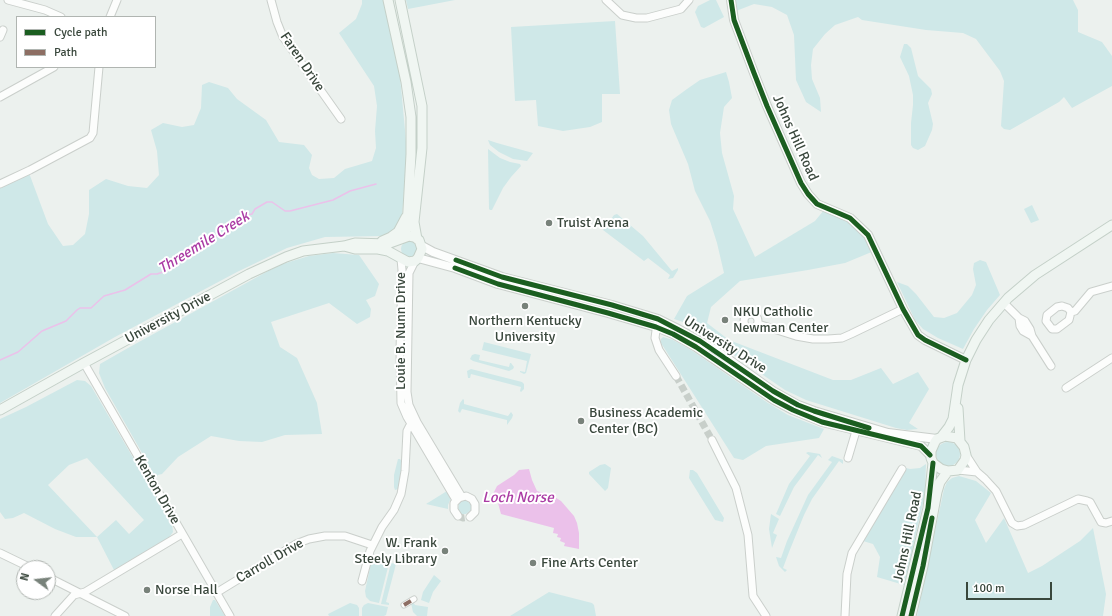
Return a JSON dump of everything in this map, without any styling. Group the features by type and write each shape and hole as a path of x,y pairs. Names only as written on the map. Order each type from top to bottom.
{"main road":[{"path":"388,0 406,82 411,117 408,216 403,238 396,247 399,257"},
{"path":"400,0 422,106 422,148 414,222 421,254 416,259"},
{"path":"375,244 398,232 408,216"},
{"path":"940,438 954,437 960,441 964,447 966,455 962,466 958,470 948,471 941,469 932,459 932,447 949,427 952,419 958,385 966,360 982,330 1004,303 1035,275 1112,225"},
{"name":"University Drive","path":"0,410 84,363 269,264 303,251 344,246 355,243 387,244 411,236 419,242"},
{"name":"University Drive","path":"344,246 354,249 378,249 388,251 408,262 416,259"},
{"path":"956,396 960,441"},
{"name":"Johns Hill Road","path":"902,616 928,508 932,459"},
{"name":"Johns Hill Road","path":"911,616 923,566 937,492 940,482 948,471"}],"street":[{"path":"8,0 45,10 59,16"},
{"path":"110,16 116,0"},
{"name":"Faren Drive","path":"271,0 283,37 341,119"},
{"path":"606,0 622,15 636,18 647,18 681,9 689,0"},
{"name":"Johns Hill Road","path":"731,0 734,20 757,80 801,183 808,194 818,204 850,218 868,235 903,309 918,335 925,340 966,360"},
{"path":"0,97 52,68"},
{"path":"0,184 90,138 93,133 99,68"},
{"name":"University Drive","path":"419,242 441,255 502,277 612,305 700,341 798,405 888,433 940,438"},
{"name":"Louie B. Nunn Drive","path":"399,257 402,270 400,392 407,417 415,423"},
{"name":"University Drive","path":"416,259 455,268 498,284 608,313 657,323 696,347 774,400 793,410 822,422 914,444 925,449 932,459"},
{"name":"Louie B. Nunn Drive","path":"416,259 409,272 407,392 409,405 415,423 459,498"},
{"path":"1071,312 1075,311 1091,292 1112,286"},
{"path":"1004,303 1019,318 1025,321 1030,328 1032,336 1051,366"},
{"path":"758,324 796,336 813,339 842,338 903,309"},
{"path":"657,323 655,338 660,350 676,376"},
{"path":"1066,388 1112,358"},
{"name":"Kenton Drive","path":"84,363 230,616"},
{"path":"362,581 372,545 394,510 400,494 405,471 407,430 415,423"},
{"path":"848,458 856,431"},
{"path":"712,440 736,488 748,535 753,596 766,616"},
{"path":"966,455 977,472 996,491 1012,522 1017,526 1024,525 1078,499 1090,502 1101,522 1106,523 1112,521"},
{"path":"845,616 847,574 852,553 902,469"},
{"path":"958,470 977,472"},
{"path":"458,516 454,510 454,506 459,498 469,497 475,504 474,512 470,517"},
{"path":"55,616 74,595 81,593 182,534"},
{"name":"Carroll Drive","path":"216,592 296,544 309,539 325,536 345,536 372,545"},
{"path":"0,553 16,561"},
{"path":"56,581 125,616"},
{"path":"404,604 414,599"}],"shaded area":[{"path":"362,0 384,0 400,76 407,152 402,216 394,231 384,236 325,237 287,248 237,272 115,337 0,403 0,186 29,173 48,224 63,246 73,245 85,234 89,214 89,190 106,179 128,186 147,188 159,175 157,151 151,130 163,123 182,127 194,125 201,108 202,85 209,82 228,88 237,99 266,120 279,142 304,145 312,155 309,168 312,175 319,179 334,178 345,169 372,161 376,148 375,131 377,106 374,86 339,33 356,19 362,4"},
{"path":"406,0 455,0 408,9"},
{"path":"710,0 716,0 724,17 704,28 701,27 695,12 698,6"},
{"path":"735,0 1073,0 1078,10 1078,32 1102,42 1112,56 1112,86 1072,108 1064,97 1059,102 1010,130 1004,129 1001,126 1004,81 1000,71 976,39 963,33 926,30 862,20 858,17 835,25 825,34 813,49 811,65 812,79 820,98 821,112 806,102 796,80 794,35 787,15 772,7 754,4 736,11"},
{"path":"615,21 620,94 602,94 602,122 590,127 563,131 538,126 536,100 515,101 511,27"},
{"path":"904,44 907,44 911,48 918,76 931,89 932,94 928,103 933,124 932,130 925,146 918,150 913,148 911,145 913,95 909,76 900,57"},
{"path":"726,72 732,98 724,107 720,133 722,153 734,196 733,209 755,257 815,221 824,210 853,225 864,234 874,251 845,263 740,281 711,307 707,323 729,340 833,380 851,380 881,368 893,384 918,372 929,389 909,423 918,429 907,430 896,428 806,400 785,390 709,338 683,322 674,319 687,296 724,273 710,221 695,191 688,164 671,124 669,110 672,100 700,80"},
{"path":"488,140 533,153 527,161 513,159 499,152 490,145"},
{"path":"488,149 500,158 520,164 521,166 503,188 492,210 489,209"},
{"path":"1032,205 1039,220 1031,223 1024,209"},
{"path":"617,214 643,236 672,271 678,268 673,278 668,279 670,275 648,258 644,261 603,230 614,215"},
{"path":"406,241 412,241 417,246 415,255 412,257 406,257 401,252 401,246"},
{"path":"333,253 359,255 379,284 375,296 366,300 371,309 370,317 357,324 329,303 271,322 280,347 297,358 317,403 322,434 285,435 262,442 239,441 211,436 178,457 162,474 158,475 155,480 150,473 146,460 105,388 99,373 100,364 279,265 309,256"},
{"path":"980,260 986,262 1000,295 987,310 963,349 938,338 923,329 915,320 897,282 908,286 934,317 944,318 957,313 972,295 976,285 973,269 974,263"},
{"path":"663,337 673,340 691,350 788,415 824,429 819,438 766,446 743,460 734,458 661,343 661,339"},
{"path":"484,342 531,354 526,373 524,374 520,371 525,372 527,361 482,350"},
{"path":"472,355 480,355 479,360 509,367 511,363 514,367 509,371 473,361 470,359"},
{"path":"471,369 522,382 524,384 524,389 521,392 521,387 471,374 470,378 468,378 467,371"},
{"path":"77,380 85,381 91,386 172,524 173,532 168,539 114,570 97,537 76,537 55,529 24,513 13,518 5,519 0,512 0,419","holes":["87,458 144,520 129,534 116,520 97,537 48,485 69,465"]},
{"path":"463,399 464,404 508,416 511,412 513,415 512,418 507,425 507,420 462,409 460,413 458,411 460,403"},
{"path":"943,442 953,442 960,449 960,459 953,466 943,466 936,459 936,449"},
{"path":"806,453 820,454 822,458 818,455 794,487 780,516 776,514 789,484 810,456"},
{"path":"832,456 843,460 843,464 839,461 812,499 783,568 787,570 785,572 779,566 776,557 781,558 808,495 832,462 828,460"},
{"path":"398,459 402,462 398,489 395,490 394,475"},
{"path":"605,464 611,468 608,488 605,491 589,474 589,472 600,465"},
{"path":"926,464 925,495 904,585 877,577 880,557 873,544 863,541 906,468 920,468"},
{"path":"690,470 697,473 724,518 723,522 715,520 689,478"},
{"path":"959,476 976,481 991,493 975,520 986,543 1004,518 1028,573 1042,566 1080,541 1093,528 1106,594 1103,616 917,616 944,489 947,482 952,478"},
{"path":"447,491 451,498 448,509 426,504"},
{"path":"467,500 471,505 471,510 466,514 461,514 458,510 459,503"},
{"path":"771,514 779,519 773,533 777,535 772,548 769,529"},
{"path":"372,559 389,563 379,603 370,601 366,597 365,591"},
{"path":"391,563 396,564 386,602 389,603 389,605 381,604"},
{"path":"434,575 441,581 433,592 429,603 421,600 423,592"},
{"path":"549,592 592,603 594,605 596,616 510,616"},
{"path":"213,600 215,600 225,616 210,616 210,607"},
{"path":"413,602 415,605 428,607 427,616 417,616 413,612 411,603"},
{"path":"350,603 357,605 359,608 359,616 329,616 328,614"},
{"path":"368,603 388,607 386,615 362,616 362,608"}],"water":[{"name":"Loch Norse","path":"529,469 537,491 553,496 561,501 574,516 579,533 579,549 564,546 565,543 560,541 561,538 557,537 558,534 553,533 554,528 501,514 498,503 493,494 497,486 519,470"}],"waterway":[{"name":"Threemile Creek","path":"0,360 18,352 42,331 66,321 80,308 91,308 104,296 125,290 151,274 163,272 169,263 185,255 213,237 222,234 234,226 239,217 252,214 255,209 267,202 272,202 285,211 290,211 333,200 350,191 376,184"}],"tunnel":[{"path":"676,376 712,440"},
{"path":"458,516 463,518 470,517"}],"marked path":[{"path":"404,605 414,599"}],"cycle path":[{"path":"731,0 734,20 767,106 801,183 808,194 817,204 850,218 868,235 903,309 918,335 925,340 966,360"},
{"path":"456,260 502,277 612,305 658,319 700,341 773,391 798,405 869,428"},
{"path":"455,268 498,284 656,327 673,334 696,347 774,400 793,410 822,422 921,446 930,455"},
{"path":"902,616 928,508 933,463"},
{"path":"911,616 923,566 932,518"}],"place":[{"name":"Truist Arena","path":"549,223"},
{"name":"Northern Kentucky University","path":"525,306"},
{"name":"NKU Catholic Newman Center","path":"725,320"},
{"name":"Business Academic Center (BC)","path":"581,421"},
{"name":"W. Frank Steely Library","path":"445,551"},
{"name":"Fine Arts Center","path":"533,563"},
{"name":"Norse Hall","path":"147,590"}]}
